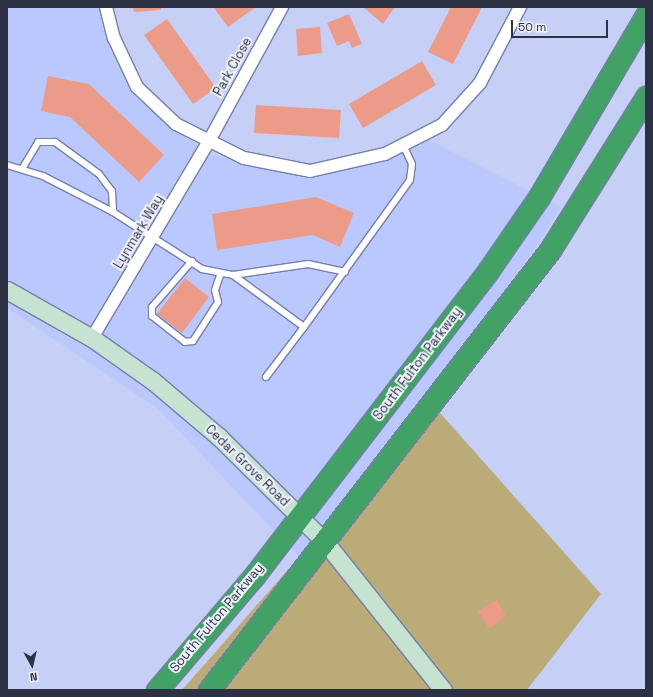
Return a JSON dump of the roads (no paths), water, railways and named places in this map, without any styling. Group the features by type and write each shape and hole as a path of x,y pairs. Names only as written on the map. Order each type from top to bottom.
{"highway":[{"name":"South Fulton Parkway","path":"157,690 254,576 298,516 488,271 539,198 646,15"},
{"path":"209,690 326,543 550,250 646,97"}],"main road":[{"name":"Cedar Grove Road","path":"7,290 92,338 153,381 219,437 326,543 443,690"}],"street":[{"path":"106,7 114,38 137,87 176,124 244,158 310,171 385,154 442,125 480,83 520,7"},
{"name":"Park Close","path":"209,141 282,7"},
{"name":"Lynmark Way","path":"92,338 209,141"}],"lane":[{"path":"22,169 38,142 55,142 99,174 112,191 112,212"},
{"path":"266,377 345,272 410,180 412,164 403,145"},
{"path":"7,165 42,176 112,212 151,238 192,261 202,269 233,275 308,264 345,272"},
{"path":"192,261 152,307 152,316 185,342 193,341 218,302 215,290 221,273"},
{"path":"233,275 304,327"}]}
